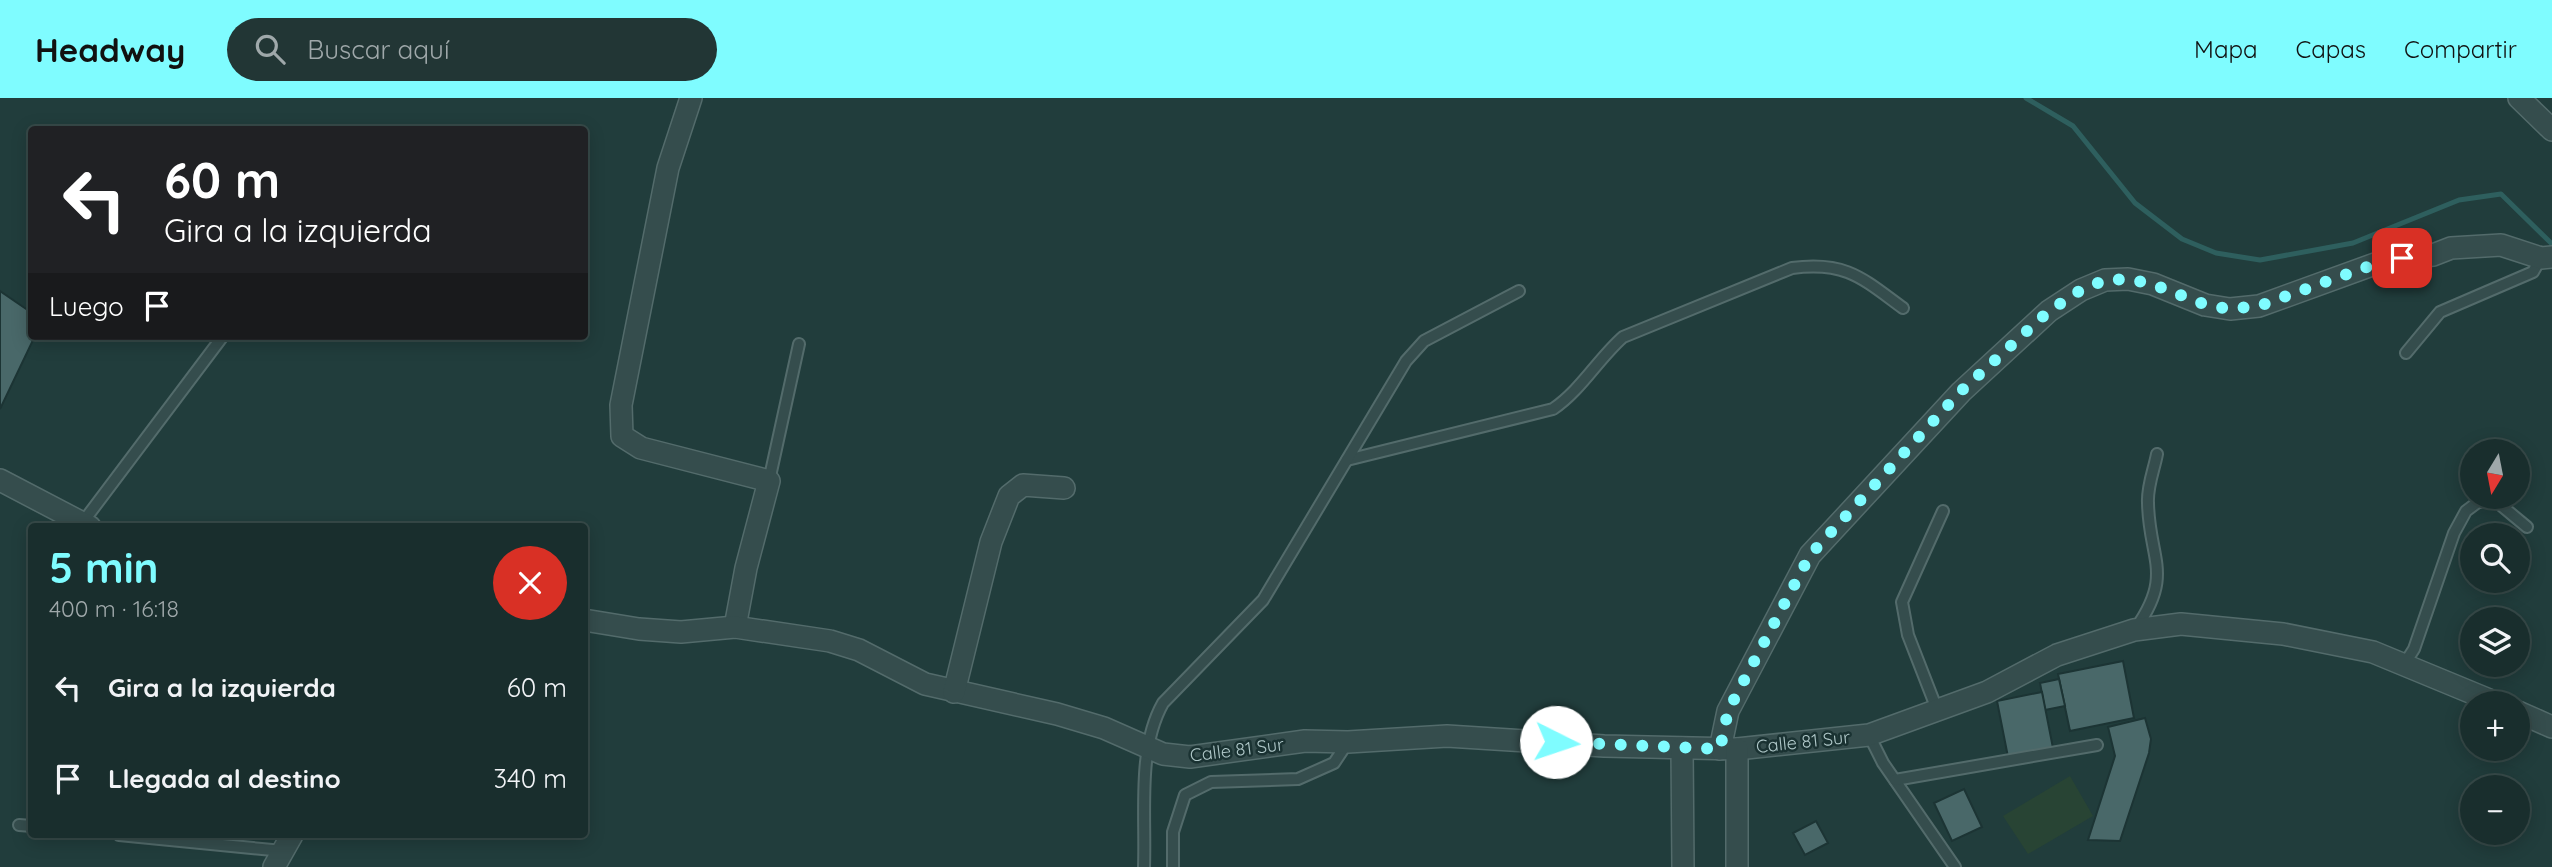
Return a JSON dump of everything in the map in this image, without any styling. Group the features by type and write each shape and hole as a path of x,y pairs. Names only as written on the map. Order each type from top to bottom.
{"street":[{"path":"691,98 668,168 621,405 622,436 641,448 769,481 746,568 735,627"},
{"path":"2519,98 2552,130"},
{"path":"1737,867 1728,711 1810,555 1961,391 2049,311 2081,290 2105,280 2128,279 2152,284 2206,305 2230,309 2259,306 2386,260 2433,255 2451,248 2501,245 2547,257"},
{"path":"0,480 83,523"},
{"path":"954,692 982,571 1009,496 1023,485 1064,488"},
{"name":"Calle 81 Sur","path":"588,621 639,629 681,632 735,627 830,641 859,650 925,684 1068,718 1104,728 1163,754 1190,757 1305,741 1348,743 1447,736 1729,749 1869,736 1987,692 2057,655 2134,630 2181,624 2221,625 2336,643 2405,663 2470,691"},
{"path":"2530,717 2552,727"},
{"path":"1682,748 1683,867"}],"lane":[{"path":"2406,353 2440,312 2533,272 2547,257"},
{"path":"1347,460 1553,409 1568,399 1606,352 1623,337 1792,268 1822,264 1857,274 1903,307"},
{"path":"1144,867 1146,747 1153,721 1163,703 1263,600 1406,361 1424,341 1519,291"},
{"path":"88,523 220,340"},
{"path":"769,481 799,344"},
{"path":"2134,630 2149,609 2159,576 2148,505 2157,454"},
{"path":"2405,663 2414,649 2454,533 2466,511 2478,502 2497,502 2522,523"},
{"path":"1938,712 1909,635 1902,602 1943,511"},
{"path":"1869,736 1895,780 1955,867"},
{"path":"1173,867 1173,832 1185,795 1211,782 1298,779 1334,763 1348,743"},
{"path":"1895,780 2097,745"},
{"path":"19,825 28,826"},
{"path":"150,838 283,851"}],"green space":[{"path":"2070,776 2093,816 2028,854 2003,816"}],"building":[{"path":"0,291 28,310 28,340 33,340 0,409"},
{"path":"2123,661 2134,718 2070,731 2058,674"},
{"path":"2059,679 2065,706 2045,710 2040,683"},
{"path":"2042,692 2053,748 2008,757 1997,701"},
{"path":"2145,718 2151,739 2149,753 2120,841 2088,840 2115,756 2108,727"},
{"path":"1964,789 1982,827 1952,841 1934,803"},
{"path":"1816,821 1828,843 1805,855 1793,833"}],"waterway":[{"path":"2026,98 2073,126 2135,203 2182,239 2216,253 2260,260 2353,243 2459,200 2501,194 2552,244"}],"route":[{"path":"1556,742 1720,749 1728,711 1810,555 1961,391 2049,311 2081,290 2105,280 2128,279 2152,284 2206,305 2230,309 2259,306 2386,260 2402,258"}]}
